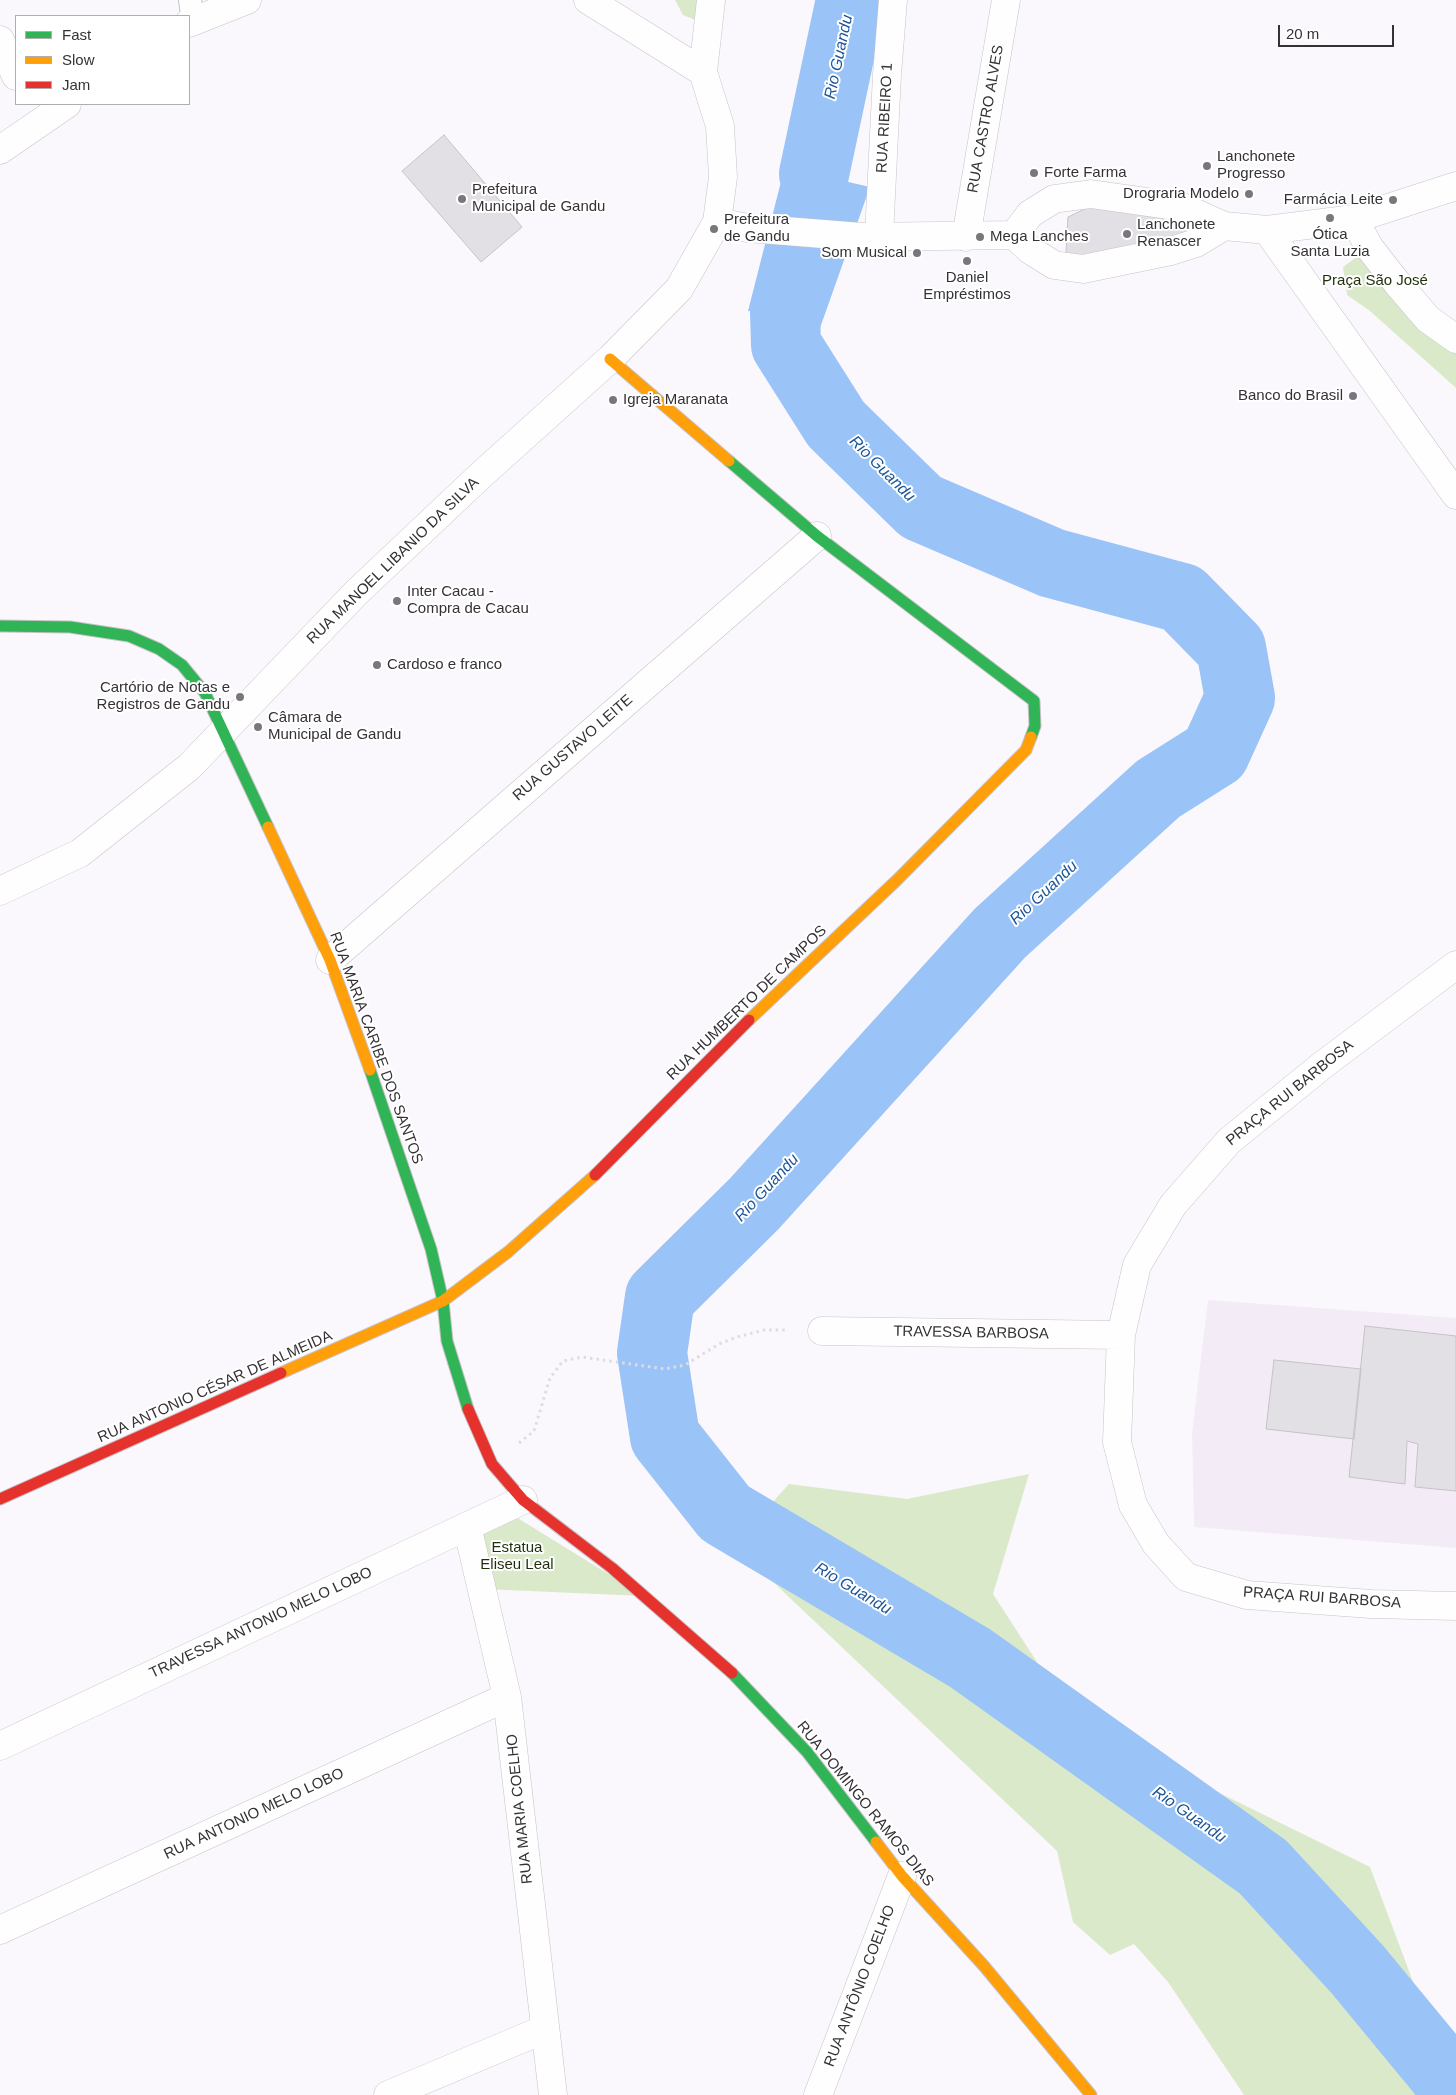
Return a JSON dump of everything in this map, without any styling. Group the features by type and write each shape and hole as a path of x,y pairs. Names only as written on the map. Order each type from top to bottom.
{"street":[{"path":"191,15 247,0"},
{"path":"588,0 703,72 711,0"},
{"name":"RUA RIBEIRO 1","path":"870,236 893,0"},
{"name":"RUA CASTRO ALVES","path":"966,237 1006,0"},
{"path":"0,40 15,74"},
{"name":"RUA MANOEL LIBANIO DA SILVA","path":"0,891 80,853 189,767 356,592 481,475 610,359 679,289 717,222 723,177 720,126 703,72"},
{"path":"0,150 34,113 63,105"},
{"path":"1014,235 1030,214 1054,199 1091,194 1182,207 1224,226 1267,230 1354,219 1456,186"},
{"path":"1354,219 1369,246 1397,283 1428,319 1456,339"},
{"path":"717,222 748,228 870,236 966,237 1014,235 1030,250 1054,265 1083,270 1170,251 1196,243 1224,226"},
{"path":"1267,230 1456,495"},
{"path":"610,359 817,536"},
{"name":"RUA HUMBERTO DE CAMPOS","path":"443,1301 508,1252 610,1161 774,995 897,880 1026,750 1035,726 1034,701 817,536"},
{"name":"RUA GUSTAVO LEITE","path":"330,960 817,536"},
{"name":"RUA MARIA CARIBE DOS SANTOS","path":"0,626 70,626 129,636 159,649 182,664 200,686 224,730 330,960 391,1129 431,1249 443,1301 447,1341 476,1429 492,1464"},
{"name":"PRAÇA RUI BARBOSA","path":"1456,965 1324,1064 1229,1141 1173,1204 1137,1265 1120,1335 1117,1442 1133,1504 1156,1544 1186,1577 1247,1595 1371,1604 1456,1606"},
{"name":"RUA ANTONIO CÉSAR DE ALMEIDA","path":"0,1499 443,1301"},
{"name":"TRAVESSA BARBOSA","path":"822,1331 1120,1335"},
{"name":"RUA DOMINGO RAMOS DIAS","path":"492,1464 523,1500 612,1568 733,1673 807,1752 902,1876 984,1966 1086,2093"},
{"name":"TRAVESSA ANTONIO MELO LOBO","path":"0,1746 523,1500"},
{"name":"RUA MARIA COELHO","path":"467,1526 507,1697 553,2095"},
{"name":"RUA ANTONIO MELO LOBO","path":"0,1930 507,1697"},
{"name":"RUA ANTÔNIO COELHO","path":"818,2095 902,1876"},
{"path":"388,2095 545,2029"}],"path":[{"path":"492,1464 534,1431 550,1378 563,1361 582,1357 665,1369 685,1364 719,1344 764,1330 822,1331"}],"shaded area":[{"path":"1208,1300 1456,1318 1456,1548 1194,1527 1192,1433"}],"green space":[{"path":"675,0 726,0 721,11 700,22 683,15"},
{"name":"Praça São José","path":"1361,254 1456,345 1456,388 1370,311 1347,295 1343,267"},
{"path":"1029,1474 993,1594 1048,1679 1187,1777 1370,1867 1430,2027 1456,2061 1456,2095 1244,2095 1168,1982 1134,1944 1110,1955 1073,1922 1057,1851 734,1545 789,1484 907,1499"},
{"name":"Estatua Eliseu Leal","path":"503,1509 644,1596 483,1589 482,1532"}],"water":[{"path":"784,170 814,174 870,187 815,342 785,312 748,311"}],"building":[{"name":"Prefeitura Municipal de Gandu","path":"444,135 522,227 481,262 402,171"},
{"name":"Lanchonete Renascer","path":"1093,205 1189,214 1187,238 1074,261 1066,252 1068,217"},
{"path":"1365,1326 1456,1336 1456,1491 1415,1487 1418,1444 1407,1441 1405,1484 1349,1477"},
{"path":"1274,1360 1361,1369 1354,1439 1266,1429"}],"waterway":[{"name":"Rio Guandu","path":"814,174 851,0"},
{"name":"Rio Guandu","path":"785,312 786,345 836,424 921,507 1052,563 1182,598 1231,648 1240,698 1215,753 1158,789 1000,933 754,1204 660,1297 652,1353 665,1437 725,1513 970,1658 1263,1867 1357,1969 1456,2089"}],"traffic: fast":[{"path":"729,461 817,536 1034,701 1035,726 1031,737"},
{"path":"0,626 70,627 129,636 159,649 182,665 205,693 268,827"},
{"path":"370,1070 431,1249 443,1301 447,1341 468,1409"},
{"path":"732,1673 807,1752 876,1842"}],"traffic: slow":[{"path":"610,359 729,461"},
{"path":"749,1020 897,880 1026,750 1031,737"},
{"path":"268,827 330,960 370,1070"},
{"path":"281,1373 443,1301 508,1252 595,1175"},
{"path":"876,1842 902,1876 984,1966 1091,2095"}],"traffic: jam":[{"path":"595,1175 749,1020"},
{"path":"0,1499 281,1373"},
{"path":"468,1409 492,1464 523,1500 612,1568 732,1673"}],"place":[{"name":"Lanchonete Progresso","path":"1207,166"},
{"name":"Forte Farma","path":"1034,173"},
{"name":"Drograria Modelo","path":"1249,194"},
{"name":"Prefeitura Municipal de Gandu","path":"462,199"},
{"name":"Farmácia Leite","path":"1393,200"},
{"name":"Ótica Santa Luzia","path":"1330,218"},
{"name":"Prefeitura de Gandu","path":"714,229"},
{"name":"Lanchonete Renascer","path":"1127,234"},
{"name":"Mega Lanches","path":"980,237"},
{"name":"Som Musical","path":"917,253"},
{"name":"Daniel Empréstimos","path":"967,261"},
{"name":"Banco do Brasil","path":"1353,396"},
{"name":"Igreja Maranata","path":"613,400"},
{"name":"Inter Cacau - Compra de Cacau","path":"397,601"},
{"name":"Cardoso e franco","path":"377,665"},
{"name":"Cartório de Notas e Registros de Gandu","path":"240,697"},
{"name":"Câmara de Municipal de Gandu","path":"258,727"}]}
